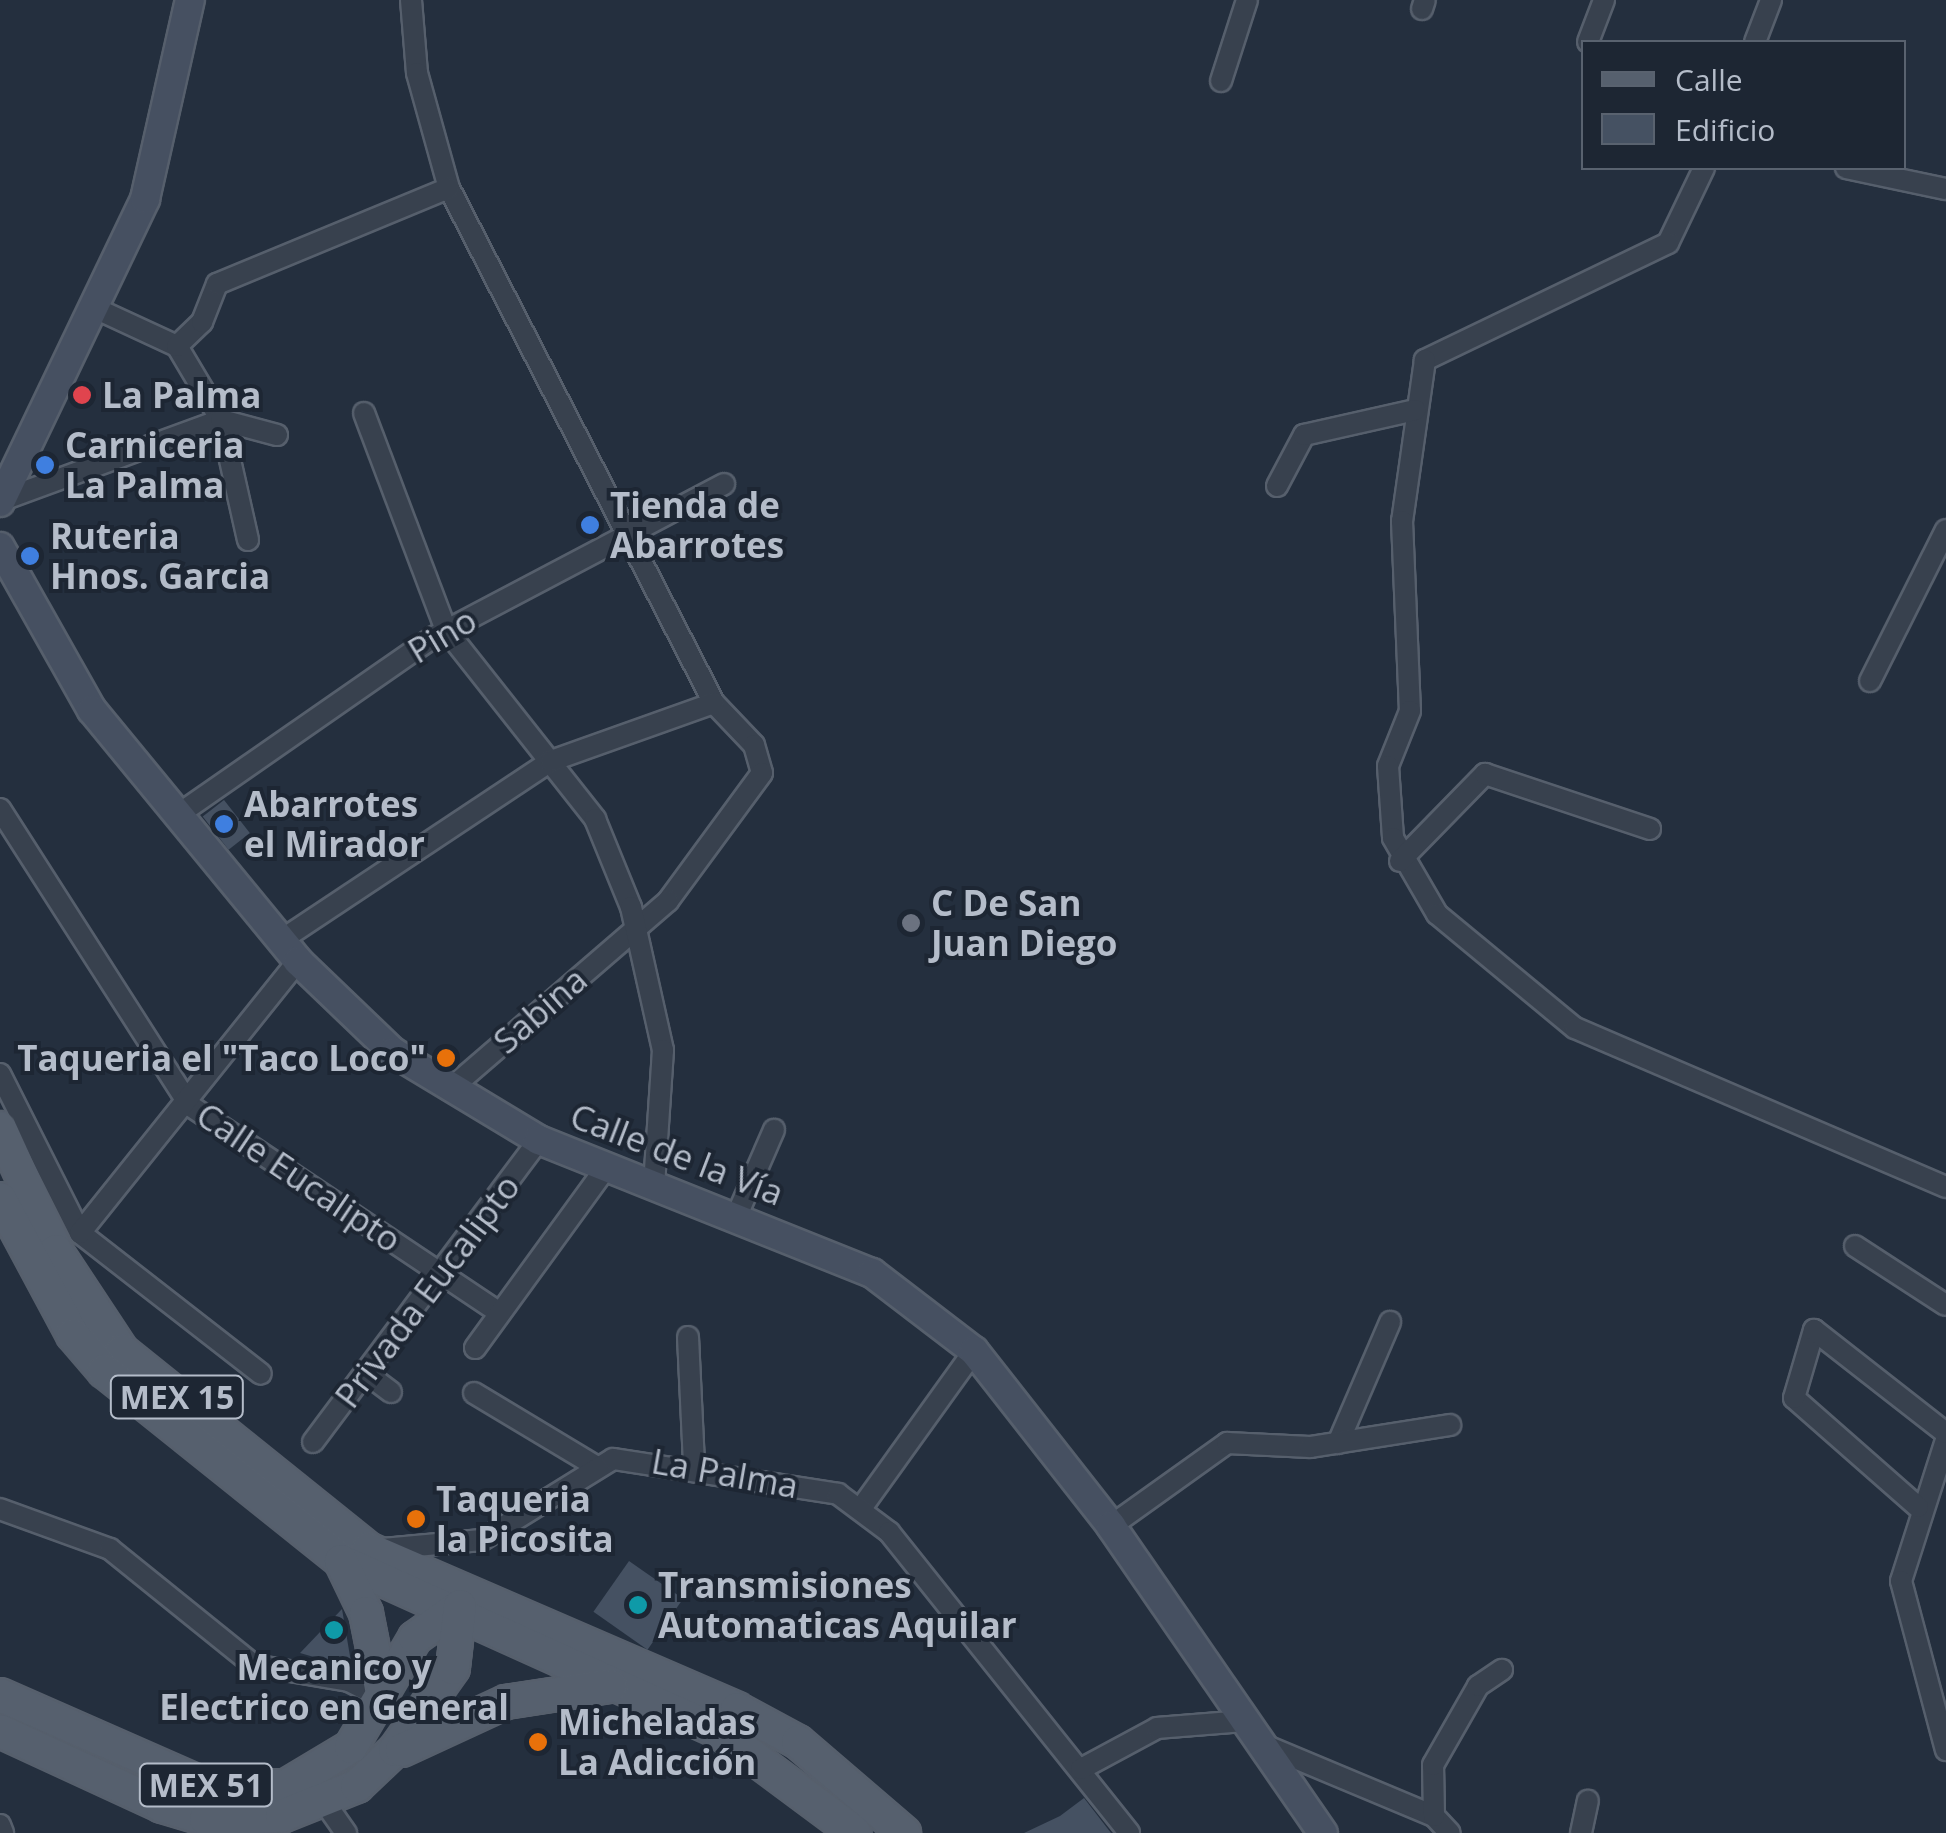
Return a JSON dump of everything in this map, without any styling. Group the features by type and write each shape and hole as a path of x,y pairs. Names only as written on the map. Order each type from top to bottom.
{"main road":[{"name":"MEX 15","path":"0,1128 27,1188 63,1318 104,1370 354,1555 616,1686 719,1732 855,1833"},
{"path":"354,1555 372,1629 380,1692"},
{"name":"MEX 15","path":"460,1605 798,1742 904,1833"},
{"name":"MEX 51","path":"0,1695 176,1774 254,1790 334,1763 380,1692 460,1605"},
{"name":"MEX 51","path":"0,1730 206,1819 282,1816 325,1803 389,1756 442,1688 460,1605"},
{"path":"389,1756 506,1702 616,1686"}],"street":[{"path":"2,500 99,310 145,199 190,0"},
{"path":"80,1234 189,1105 290,950 550,760 714,703 631,528 449,188 417,73 411,0"},
{"path":"1220,81 1247,0"},
{"path":"1589,40 1604,0"},
{"path":"1756,40 1771,0"},
{"path":"1703,170 1668,242 1430,351 1415,410 1402,522 1410,711 1388,766 1400,862 1479,955 1576,1028 1946,1188"},
{"path":"1856,170 1946,189"},
{"path":"177,346 202,322 216,284 449,188"},
{"path":"99,310 177,346 220,420 248,540"},
{"path":"1277,486 1304,434 1415,410"},
{"path":"364,413 446,630 595,819 632,929 663,1050 654,1184"},
{"path":"2,500 220,420 277,435"},
{"name":"Pino","path":"179,814 446,630 631,528 724,484"},
{"path":"1870,681 1945,535"},
{"name":"Calle de la Vía","path":"0,547 92,710 290,950 393,1052 449,1090 540,1140 737,1215 872,1273 974,1352 1111,1526 1323,1833"},
{"name":"Sabina","path":"449,1090 668,901 762,773 754,745 714,703"},
{"path":"1400,862 1485,774 1650,828"},
{"name":"Calle Eucalipto","path":"0,808 189,1105 500,1313"},
{"path":"0,1074 27,1188 80,1234 261,1374"},
{"path":"737,1215 774,1130"},
{"name":"Privada Eucalipto","path":"313,1442 368,1374 540,1140"},
{"path":"474,1348 606,1168"},
{"path":"1855,1246 1946,1305"},
{"path":"1338,1443 1390,1322"},
{"path":"1918,1507 1794,1398 1814,1330 1946,1436 1918,1507 1903,1611 1946,1750"},
{"path":"688,1337 694,1465"},
{"path":"974,1352 862,1507 1130,1833"},
{"path":"368,1374 391,1392"},
{"path":"474,1394 594,1465"},
{"path":"1111,1526 1227,1443 1338,1443 1450,1425"},
{"name":"La Palma","path":"354,1555 482,1540 594,1465 636,1458 694,1465 838,1494 862,1507"},
{"path":"0,1509 110,1549 254,1665 349,1681 380,1692"},
{"path":"1434,1816 1433,1764 1478,1686 1502,1670"},
{"path":"1081,1769 1157,1728 1244,1721"},
{"path":"1261,1744 1434,1816 1450,1833"},
{"path":"1581,1833 1588,1800"},
{"path":"325,1803 346,1833"},
{"path":"0,1825 2,1833"}],"building":[{"name":"Abarrotes el Mirador","path":"224,800 250,833 229,850 203,817"},
{"name":"Transmisiones Automaticas Aquilar","path":"629,1561 683,1599 648,1650 593,1612"},
{"name":"Mecanico y Electrico en General","path":"342,1609 352,1668 300,1653"},
{"path":"1084,1798 1111,1833 1024,1833 1060,1816"}],"place":[{"name":"La Palma","path":"82,395"},
{"name":"Carniceria La Palma","path":"45,465"},
{"name":"Tienda de Abarrotes","path":"590,525"},
{"name":"Ruteria Hnos. Garcia","path":"30,556"},
{"name":"Abarrotes el Mirador","path":"224,824"},
{"name":"C De San Juan Diego","path":"911,923"},
{"name":"Taqueria el \"Taco Loco\"","path":"446,1058"},
{"name":"Taqueria la Picosita","path":"416,1519"},
{"name":"Transmisiones Automaticas Aquilar","path":"638,1605"},
{"name":"Mecanico y Electrico en General","path":"334,1630"},
{"name":"Micheladas La Adicción","path":"538,1742"}]}
